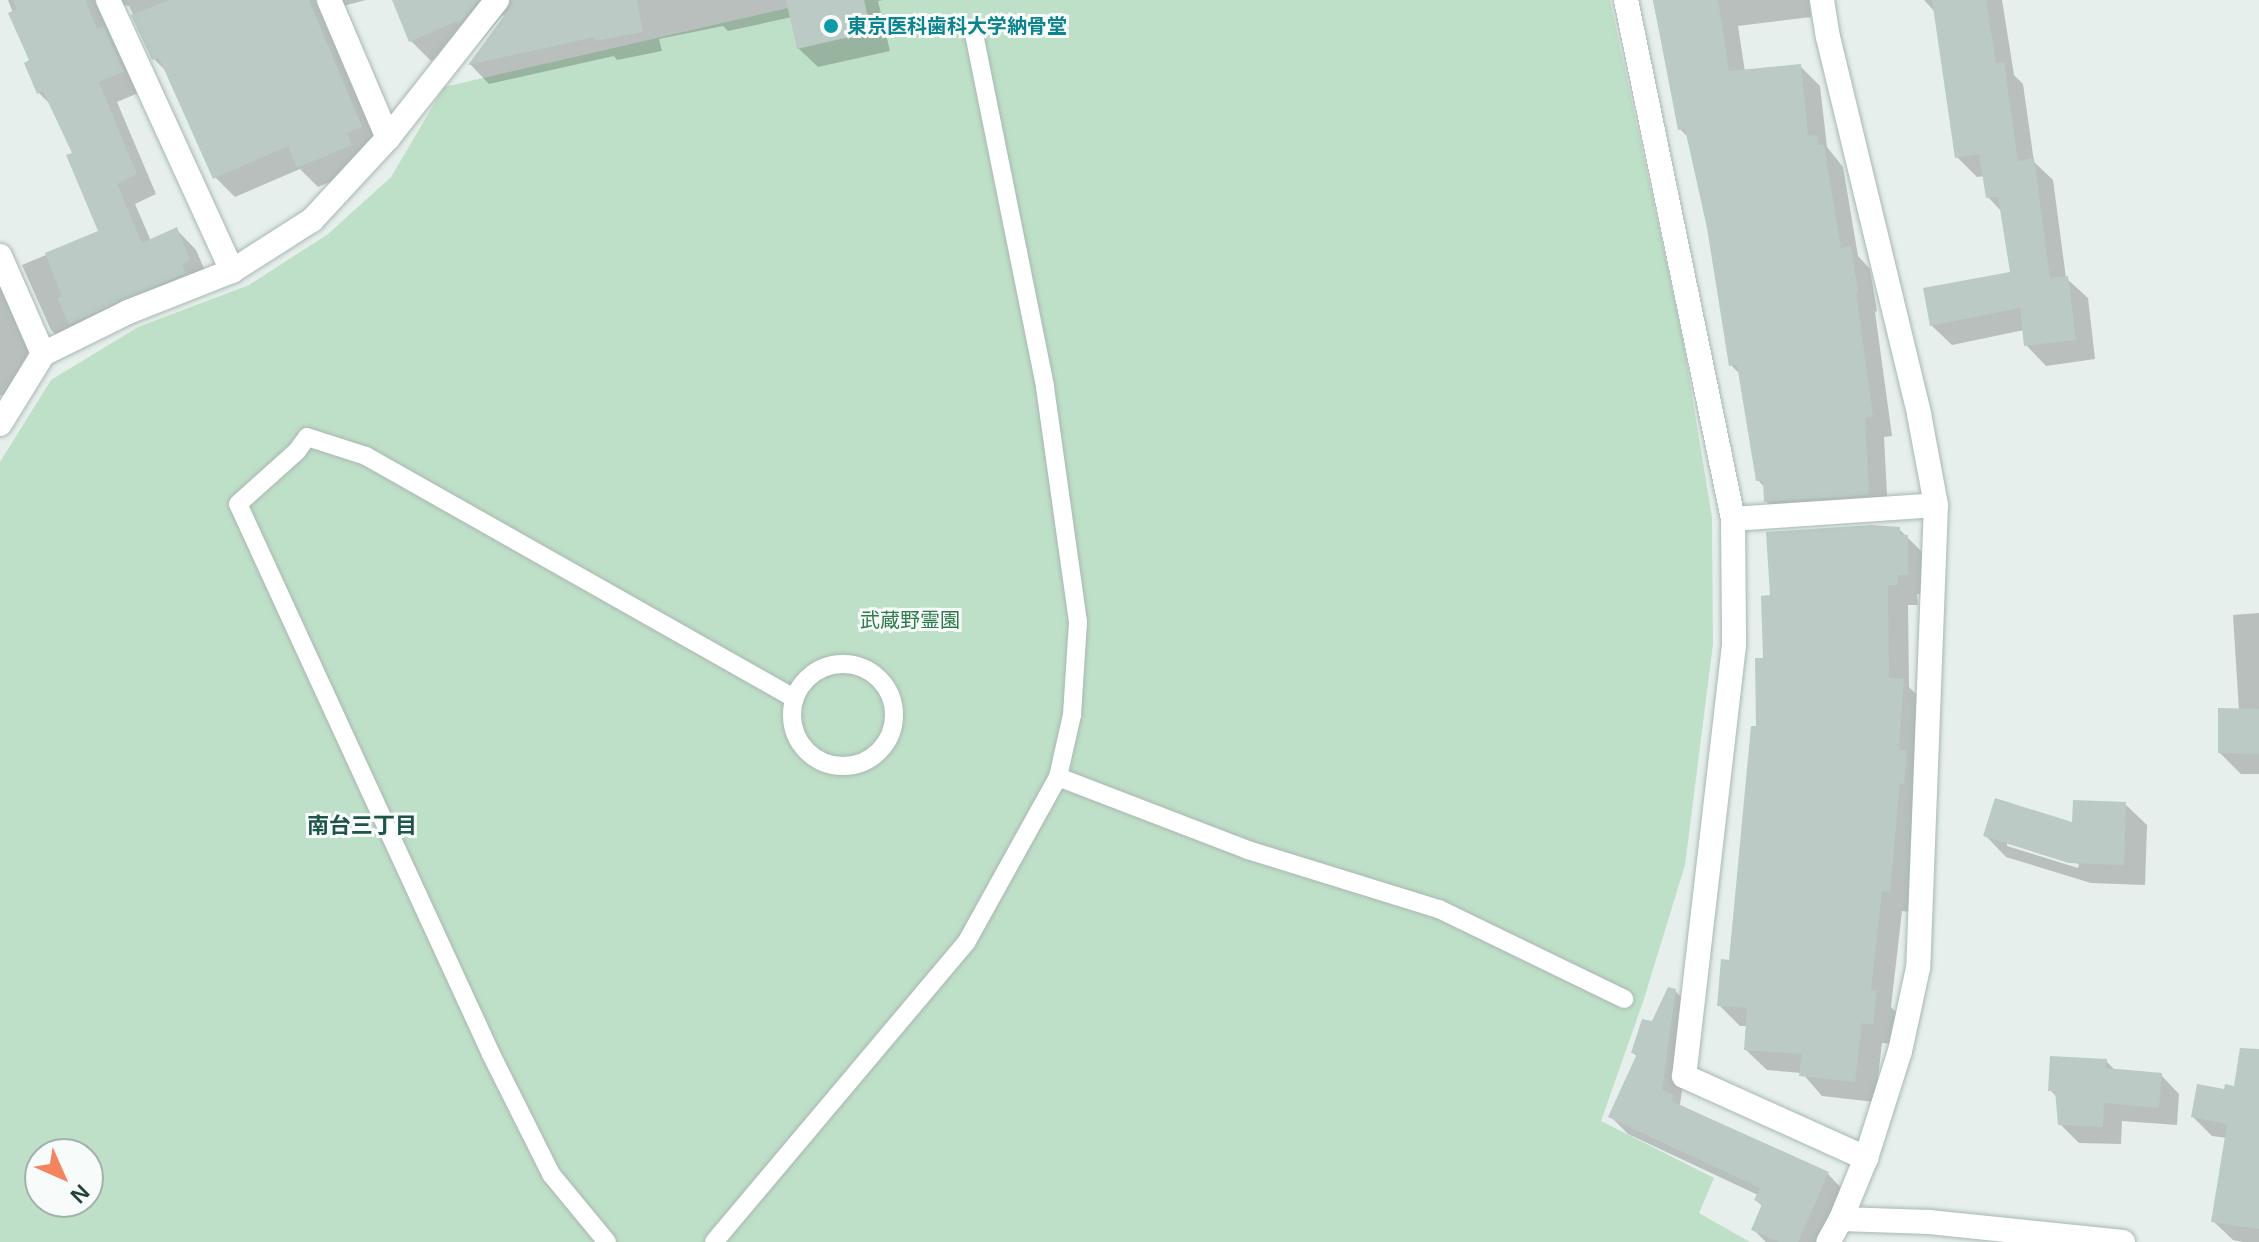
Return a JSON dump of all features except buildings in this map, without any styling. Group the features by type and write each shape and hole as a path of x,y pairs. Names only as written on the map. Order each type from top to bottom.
{"street":[{"path":"108,0 232,271"},
{"path":"329,0 388,138"},
{"path":"0,424 43,354 128,312 232,271 312,220 388,138 497,0"},
{"path":"1626,0 1733,519 1734,645 1684,1076 1866,1158"},
{"path":"1822,0 1828,37 1909,371 1936,505 1918,968 1900,1051 1866,1158 1828,1242"},
{"path":"0,256 43,354"},
{"path":"1733,519 1936,505"},
{"path":"1841,1219 1929,1222 2123,1242"}],"lane":[{"path":"714,1242 966,943 1058,777 1072,715 1078,622 1045,386 973,30"},
{"path":"607,1242 551,1174 491,1054 238,504 297,451 307,437 366,456 794,698"},
{"path":"847,664 863,668 877,677 891,698 893,723 888,739 864,762 830,765 814,758 794,732 791,715 794,698 802,683 814,672 847,664"},
{"path":"1058,777 1248,850 1439,909 1624,999"}],"green space":[{"name":"武蔵野霊園","path":"823,0 1610,0 1682,335 1712,517 1713,644 1685,865 1643,1002 1601,1121 1714,1178 1699,1213 1750,1242 0,1242 0,462 51,380 138,327 249,285 328,234 391,177 444,87"}],"place":[{"name":"東京医科歯科大学納骨堂","path":"831,26"}],"district":[{"name":"南台三丁目","path":"362,826"}]}
